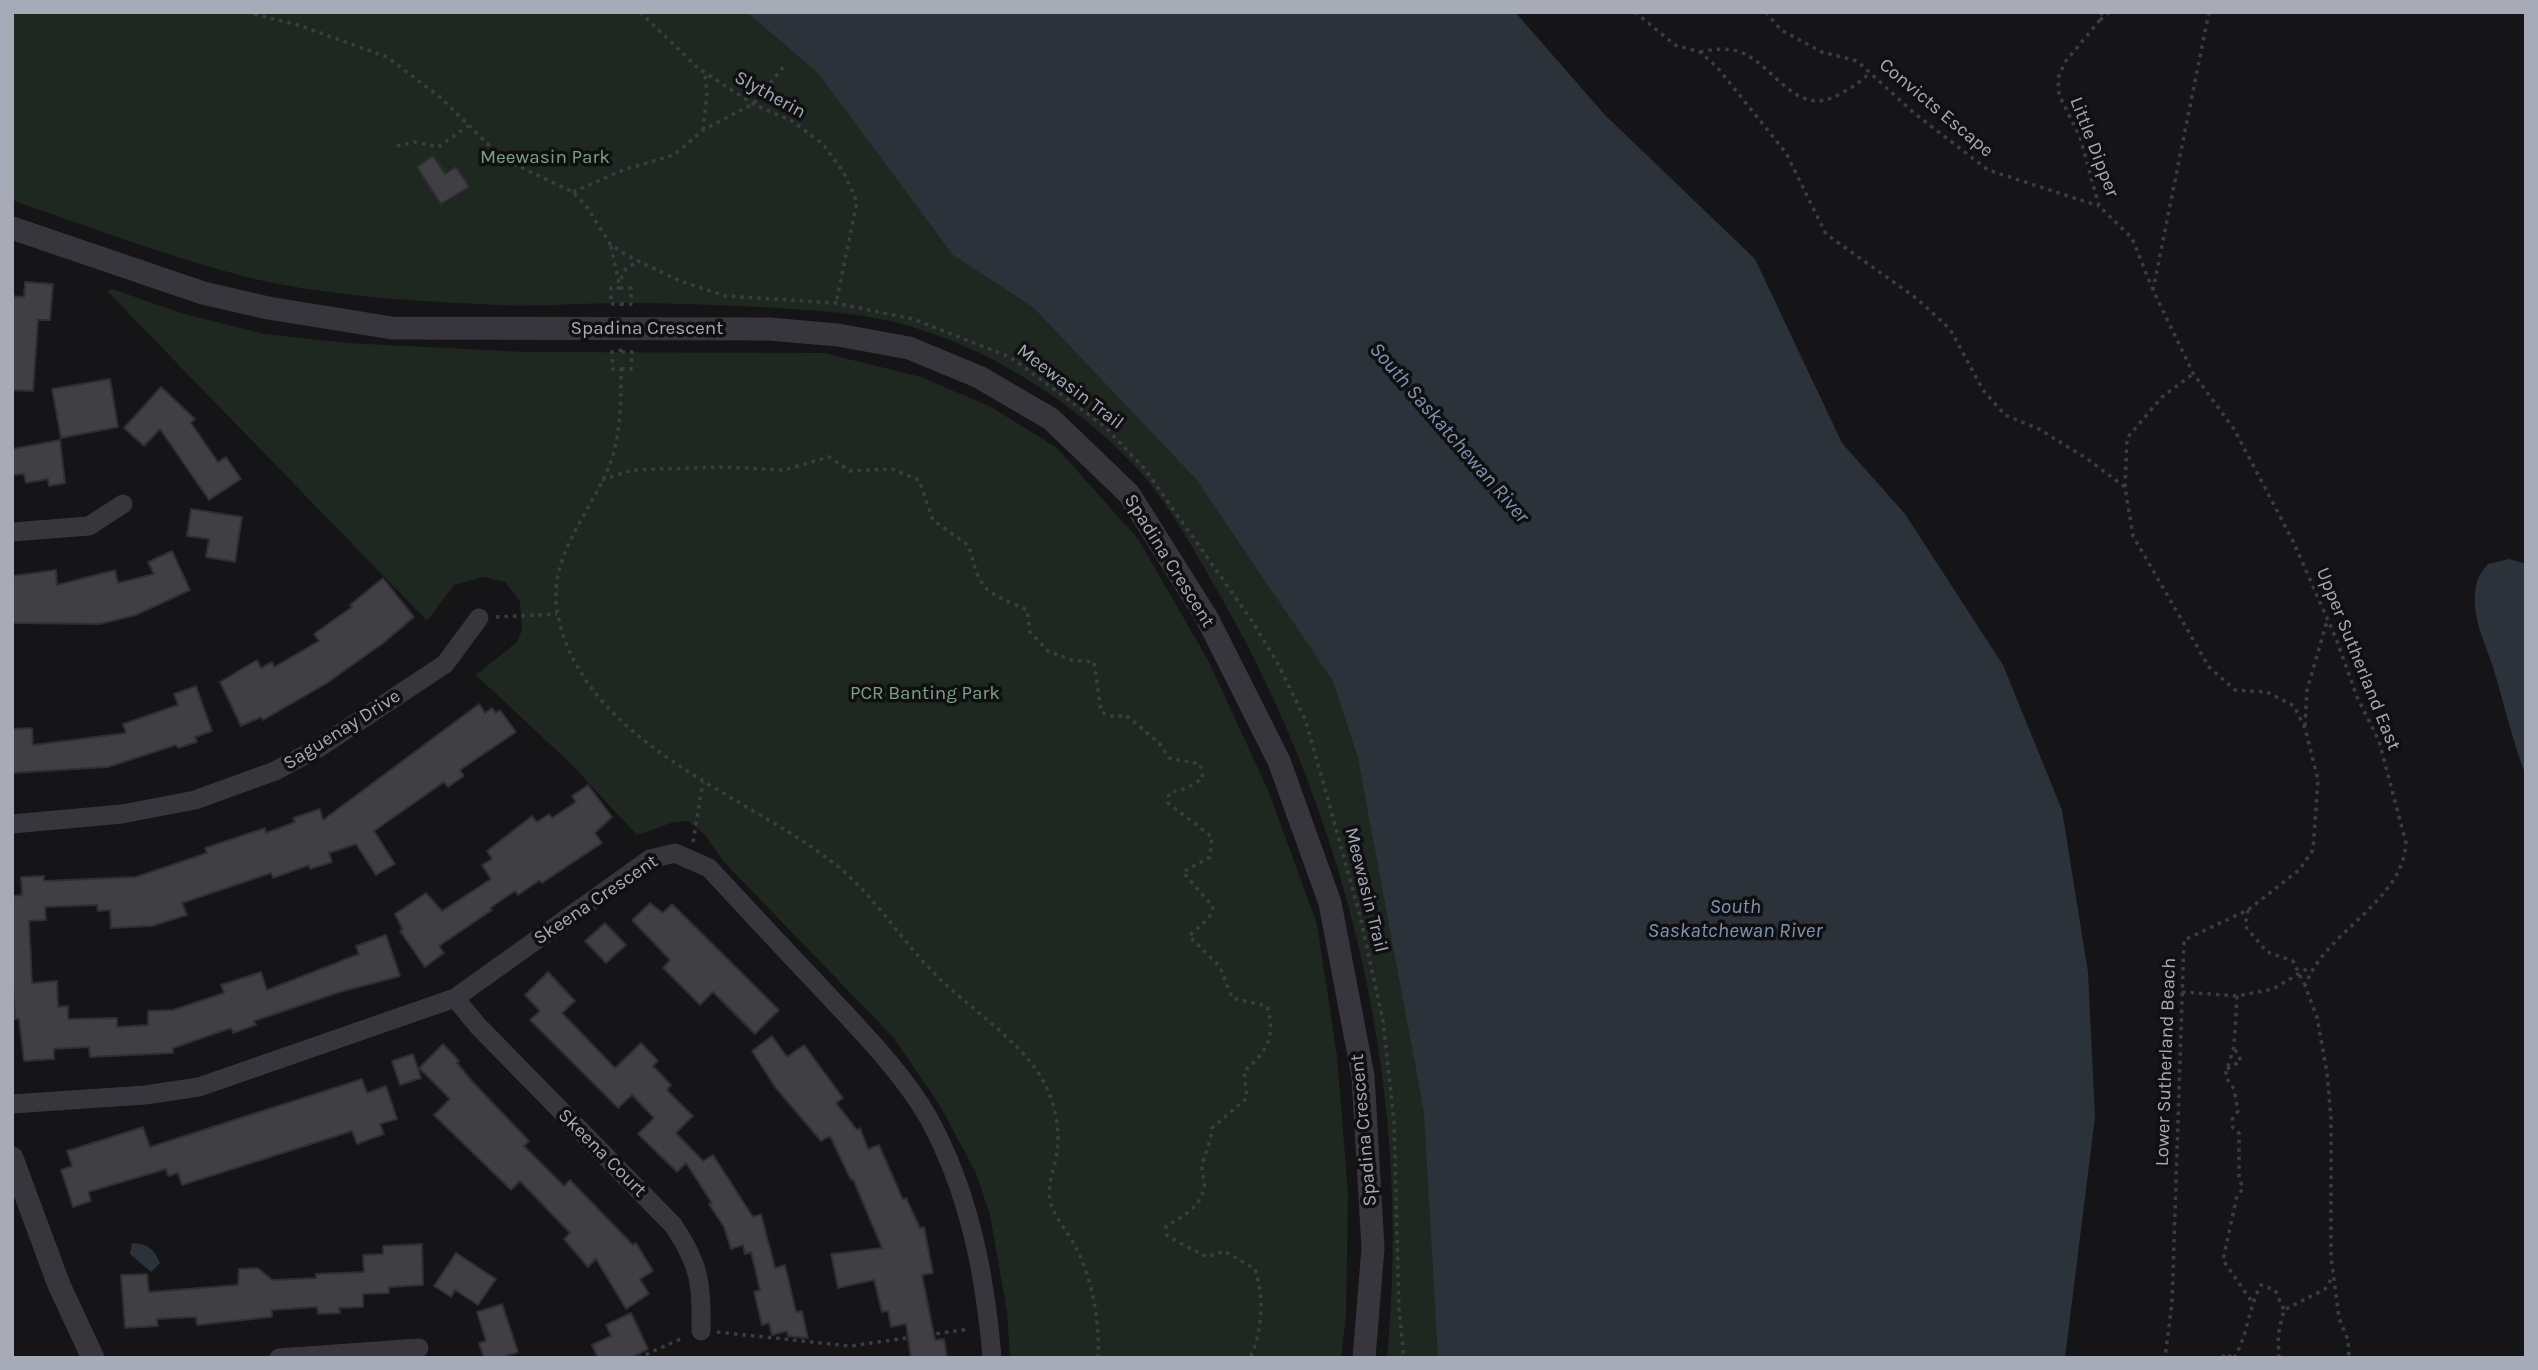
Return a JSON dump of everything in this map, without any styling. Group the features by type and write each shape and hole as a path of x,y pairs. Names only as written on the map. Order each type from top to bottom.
{"street":[{"name":"Spadina Crescent","path":"12,228 152,278 268,307 392,328 769,330 838,335 909,348 979,377 1051,419 1129,494 1207,618 1279,761 1330,904 1363,1076 1373,1248 1364,1358"},
{"path":"12,532 89,526 123,504"},
{"name":"Saguenay Drive","path":"12,824 122,814 195,800 275,771 320,747 445,664 479,618"},
{"name":"Skeena Crescent","path":"12,1104 145,1096 198,1087 455,998 650,859 675,853 699,861 709,868 873,1043 927,1116 948,1157 972,1230 984,1277 992,1358"},
{"name":"Skeena Court","path":"455,998 478,1026 673,1225 694,1255 702,1294 701,1331"},
{"path":"12,1158 59,1285 93,1358"},
{"path":"279,1358 419,1348"}],"path":[{"name":"Meewasin Trail","path":"246,12 298,25 387,58 440,97 468,126 517,168 573,192 587,207 610,244 638,261 680,281 726,296 836,303 913,319 1010,357 1104,426 1144,468 1174,507 1278,664 1308,732 1360,916 1383,1021 1395,1135 1399,1311 1404,1358"},
{"name":"Slytherin","path":"640,12 705,74 753,104 792,121 823,144 844,173 857,202 836,303"},
{"path":"1635,12 1675,45 1700,52 1717,67 1786,153 1826,234 1916,298 1950,329 1983,390 2005,415 2039,429 2086,458 2125,487"},
{"name":"Convicts Escape","path":"1766,12 1781,30 1822,52 1857,61 1914,113 1988,170 2099,206"},
{"name":"Little Dipper","path":"2102,12 2100,20 2065,61 2058,78 2059,95 2080,137 2099,206 2132,239 2153,290"},
{"path":"2100,20 2109,12"},
{"path":"2153,290 2209,12"},
{"path":"1700,52 1718,48 1740,52 1755,60 1784,89 1808,101 1829,100 1863,81 1870,72"},
{"path":"573,192 623,170 674,155 703,130 753,104 785,65"},
{"path":"703,130 706,107 705,74"},
{"path":"397,146 415,142 438,147 468,126"},
{"path":"610,244 620,288"},
{"path":"620,281 626,269 638,261"},
{"path":"611,288 620,288 631,288 631,304 611,304 611,288"},
{"name":"Upper Sutherland East","path":"2153,290 2193,373 2234,429 2293,541 2328,619 2357,697 2379,741 2406,844 2406,857 2390,886 2312,966 2305,986"},
{"path":"621,304 622,352"},
{"path":"612,352 622,352 632,352 631,369 613,369 612,352"},
{"path":"621,369 612,460 567,543 558,583 557,614 574,659 596,692 620,720 703,782 836,865 853,880 940,980 1031,1064 1048,1088 1058,1124 1058,1150 1050,1201 1084,1265 1095,1316 1098,1358"},
{"name":"Lower Sutherland Beach","path":"2165,1358 2172,1303 2184,940 2248,910 2299,870 2313,850 2318,780 2305,728 2294,706 2267,692 2235,690 2209,667 2133,536 2125,487 2127,438 2162,397 2193,373"},
{"path":"602,480 632,470 723,467 784,470 829,457 850,471 892,469 919,480 933,520 969,546 977,579 990,595 1027,610 1030,632 1048,651 1071,660 1094,662 1101,712 1114,717 1126,715 1159,743 1169,758 1200,764 1203,778 1187,788 1169,793 1168,803 1212,837 1210,856 1183,872 1213,907 1209,918 1189,936 1220,967 1232,998 1267,1006 1272,1035 1261,1057 1244,1071 1247,1098 1212,1128 1210,1149 1202,1167 1205,1186 1198,1203 1186,1215 1166,1226 1167,1236 1207,1257 1224,1251 1255,1269 1261,1288 1256,1346 1250,1358"},
{"path":"519,617 557,614"},
{"path":"2305,728 2303,710 2307,690 2328,619"},
{"path":"695,835 703,782"},
{"path":"2248,910 2245,926 2267,952 2293,961 2300,972 2317,1017 2329,1093 2333,1276 2349,1358"},
{"path":"2182,992 2237,996 2273,989 2312,966"},
{"path":"2237,996 2234,1047 2225,1076 2234,1089 2238,1111 2232,1120 2233,1128 2239,1133 2239,1177 2243,1189 2237,1196 2223,1260 2252,1302"},
{"path":"2227,1069 2241,1061 2234,1047"},
{"path":"2284,1310 2325,1289 2333,1276"},
{"path":"2223,1358 2224,1354 2234,1358 2242,1345 2252,1302 2261,1285 2275,1290 2284,1310 2278,1335 2279,1358"},
{"path":"737,1335 850,1346 971,1329"},
{"path":"638,1358 667,1344"}],"green space":[{"name":"Meewasin Park","path":"12,12 777,12 1173,426 1358,687 1401,892 1455,1358 1387,1358 1393,1259 1390,1160 1380,1062 1363,965 1338,869 1306,776 1267,685 1191,545 1145,478 1109,441 1059,401 1004,366 946,339 883,319 831,312 699,304 604,303 530,306 341,294 277,284 216,269 12,200"},
{"name":"PCR Banting Park","path":"112,289 184,314 264,334 347,343 526,352 824,353 921,377 991,407 1057,448 1138,539 1208,660 1268,790 1317,924 1337,1056 1348,1193 1346,1317 1341,1358 1010,1358 1007,1312 990,1215 976,1173 939,1104 893,1037 723,861 705,835 688,821 671,823 637,835 570,763 476,675 517,642 522,630 520,602 505,582 483,577 454,585 427,621 107,291"}],"water":[{"name":"South Saskatchewan River","path":"747,12 1515,12 1605,115 1755,259 1842,443 1905,514 2003,665 2062,810 2088,972 2095,1117 2065,1358 1438,1358 1424,1112 1358,758 1333,681 1196,479 1033,307 953,255 818,73"},
{"path":"2509,559 2526,564 2526,776 2479,626 2475,604 2477,582 2483,570 2488,564"},
{"path":"132,1243 146,1246 155,1254 160,1263 151,1272 130,1254"}],"building":[{"path":"433,156 445,174 456,167 469,187 441,204 417,167"},
{"path":"25,282 53,284 50,320 38,320 33,391 12,390 12,296 24,297"},
{"path":"110,379 118,427 61,438 52,389"},
{"path":"161,387 195,419 191,423 218,462 226,457 241,479 209,500 160,429 144,446 124,428"},
{"path":"60,440 65,483 49,486 48,479 26,483 24,474 12,475 12,449"},
{"path":"191,509 242,517 235,562 206,557 209,539 187,536"},
{"path":"172,551 190,590 136,615 100,624 12,623 12,576 56,570 57,585 115,570 118,583 154,574 148,562"},
{"path":"383,578 414,617 382,644 327,683 263,720 261,717 241,726 220,682 257,660 261,668 272,662 274,667 319,641 314,634 352,607 350,605"},
{"path":"196,686 212,731 195,737 197,742 178,748 176,745 108,767 12,773 12,729 32,728 33,745 126,733 123,724 178,705 174,694"},
{"path":"479,704 485,713 492,708 496,713 500,710 516,732 460,770 464,776 448,787 444,782 374,831 395,864 376,875 356,844 329,853 332,862 310,869 309,865 273,878 271,873 182,903 187,915 152,926 111,928 110,910 98,911 97,905 45,907 46,920 29,921 32,983 57,981 58,1007 68,1006 68,1019 117,1018 117,1027 148,1025 148,1011 173,1010 224,993 221,985 261,972 267,990 359,954 356,946 386,935 400,976 340,992 254,1021 256,1025 233,1033 231,1028 173,1048 173,1053 90,1057 89,1047 54,1049 54,1059 24,1061 19,1019 15,1019 12,967 12,896 22,895 21,877 44,876 44,881 136,877 207,853 205,848 265,828 266,833 295,822 293,818 320,809 323,820"},
{"path":"588,785 612,817 595,833 602,843 542,883 540,880 518,895 515,891 490,908 492,910 439,946 444,953 425,967 400,931 403,930 395,914 426,893 442,911 491,879 482,865 492,859 487,851 532,816 537,822 549,814 552,818 576,802 572,796"},
{"path":"650,903 663,913 672,904 779,1010 755,1034 713,992 700,1005 663,968 670,960 632,920"},
{"path":"605,923 626,945 606,963 585,941"},
{"path":"548,972 575,1001 562,1013 615,1068 641,1043 658,1061 653,1066 671,1085 667,1090 693,1116 676,1133 703,1161 713,1155 753,1217 761,1214 775,1268 785,1265 796,1312 802,1311 808,1338 788,1336 787,1331 772,1335 769,1323 762,1325 754,1292 760,1290 751,1252 745,1254 743,1245 731,1249 724,1227 709,1204 712,1203 686,1163 677,1172 638,1134 654,1118 632,1095 618,1108 530,1020 540,1011 525,995"},
{"path":"772,1036 787,1057 804,1045 843,1098 836,1103 857,1130 860,1128 868,1149 879,1145 903,1200 906,1198 920,1228 924,1227 933,1273 922,1275 935,1340 944,1339 947,1358 911,1358 906,1324 891,1327 888,1311 882,1312 874,1280 838,1288 831,1254 882,1248 853,1179 851,1180 830,1136 821,1141 775,1087 752,1051"},
{"path":"443,1044 459,1061 457,1063 470,1079 529,1141 524,1146 564,1186 570,1180 633,1245 636,1243 653,1271 640,1279 649,1294 626,1309 596,1259 588,1267 564,1239 570,1233 520,1181 511,1190 434,1115 450,1099 419,1068"},
{"path":"413,1054 421,1078 400,1085 392,1061"},
{"path":"362,1079 367,1093 386,1086 397,1119 380,1124 384,1134 357,1144 352,1131 182,1185 178,1173 168,1176 166,1169 88,1192 91,1201 73,1207 61,1170 72,1166 67,1151 143,1127 150,1147"},
{"path":"422,1244 423,1285 389,1287 389,1293 363,1294 363,1307 339,1308 340,1313 318,1314 317,1307 272,1310 272,1317 197,1325 196,1317 157,1319 158,1326 125,1328 121,1275 147,1274 149,1292 238,1285 239,1269 258,1268 272,1280 316,1278 316,1274 364,1272 363,1255 383,1254 383,1246"},
{"path":"456,1253 496,1279 478,1305 455,1290 451,1297 434,1286"},
{"path":"502,1304 518,1352 501,1358 484,1358 479,1343 486,1341 477,1312"},
{"path":"631,1313 648,1349 631,1358 598,1358 592,1345 611,1336 606,1325"}]}
